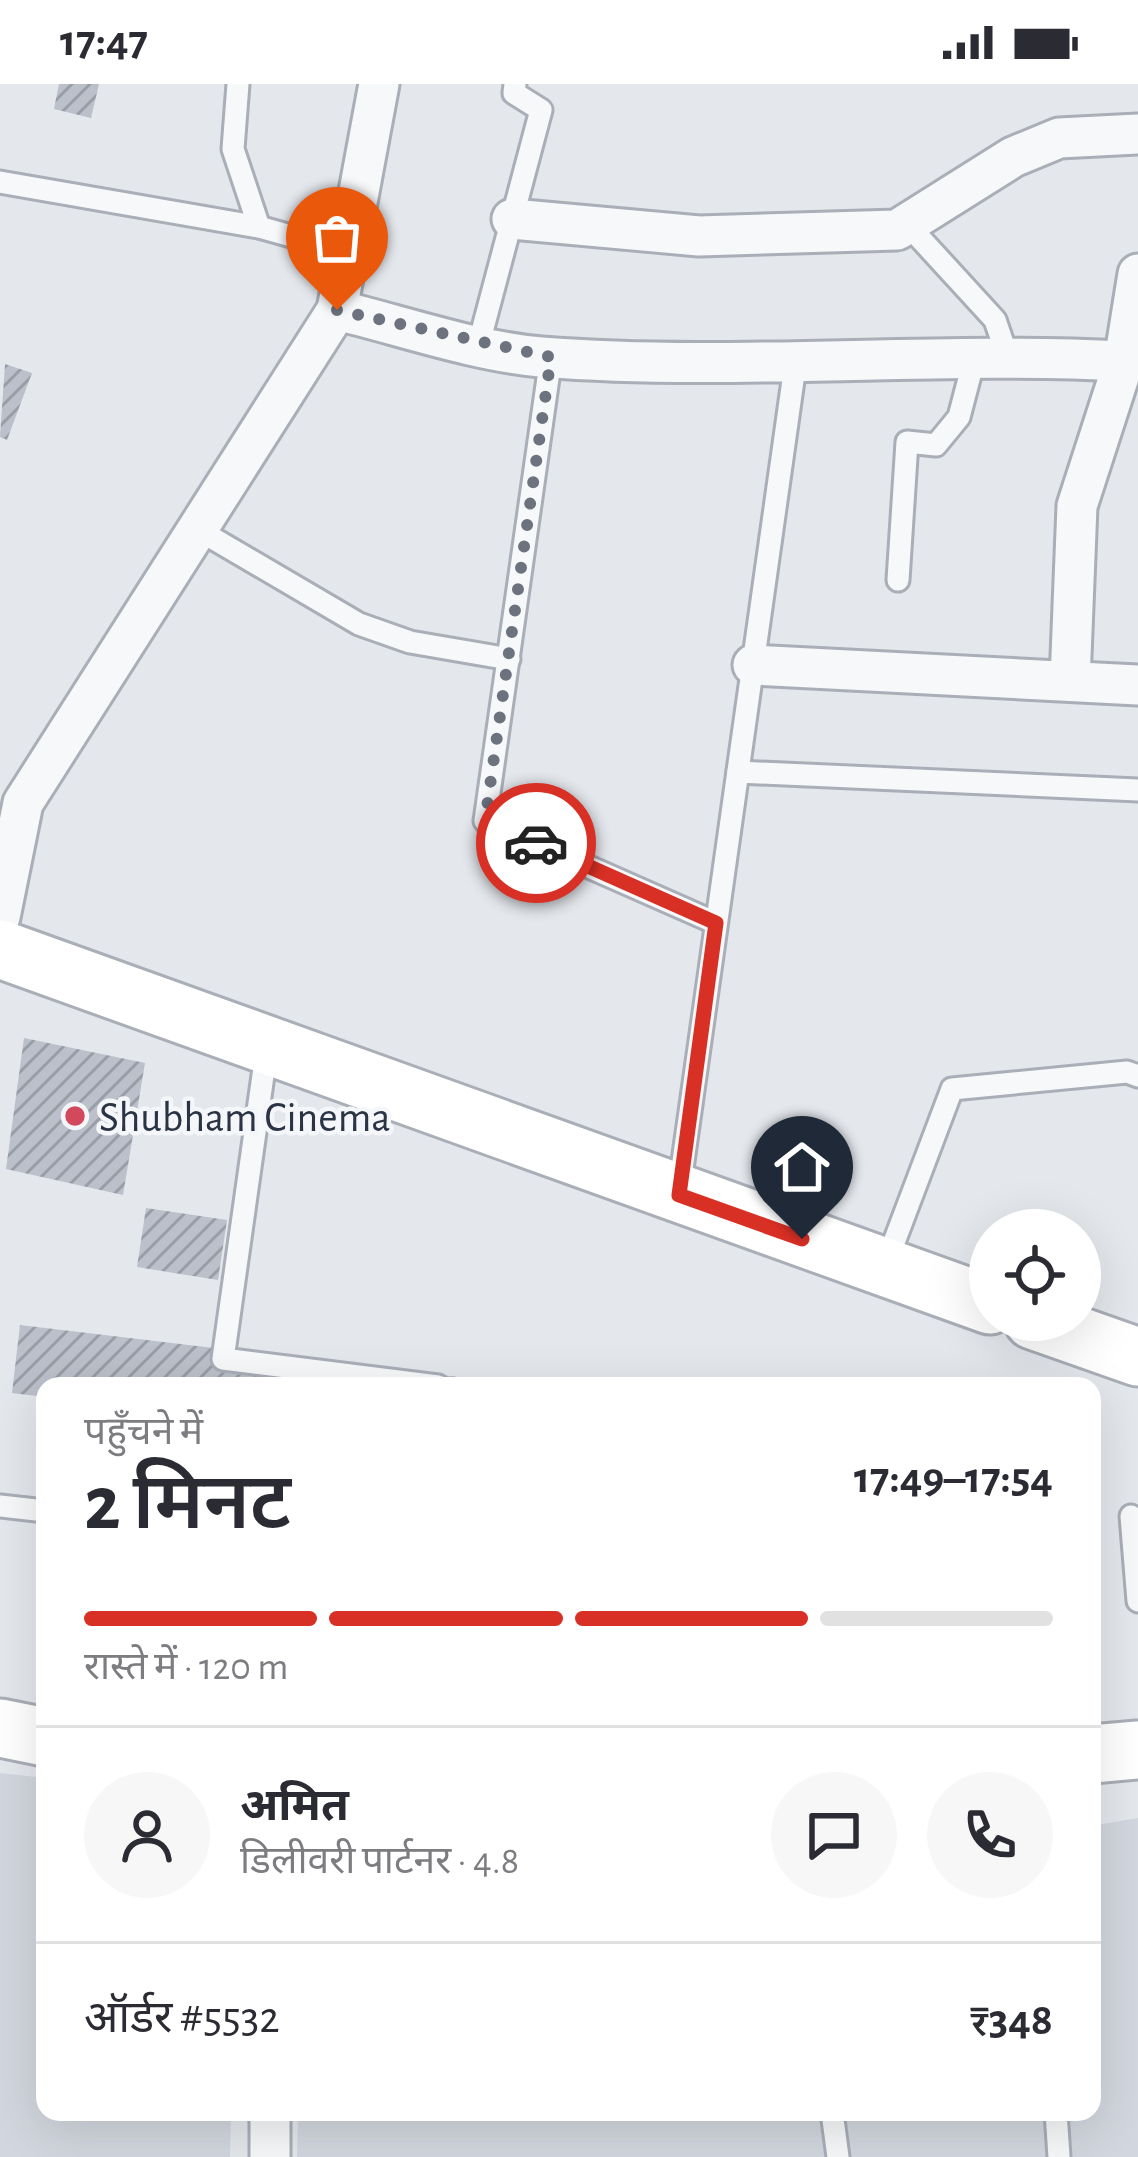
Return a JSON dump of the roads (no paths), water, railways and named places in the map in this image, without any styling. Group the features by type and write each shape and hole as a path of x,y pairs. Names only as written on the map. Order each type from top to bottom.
{"street":[{"path":"0,917 11,794 197,529 337,310 379,84"},
{"path":"512,219 699,236 864,234 907,224 1013,157 1059,138 1138,134"},
{"path":"1070,681 1077,506 1124,361 1138,274"},
{"path":"337,310 551,357 991,355 1124,361"},
{"path":"753,665 1138,685"},
{"path":"0,949 969,1298"},
{"path":"1093,1341 1138,1357"},
{"path":"0,1728 36,1735"},
{"path":"1101,1753 1138,1750"},
{"path":"270,2121 270,2157"}],"lane":[{"path":"238,84 233,149 259,227"},
{"path":"479,343 542,110 514,93 515,84"},
{"path":"0,182 259,227 348,252"},
{"path":"898,580 908,442 936,446 959,417 991,355 995,320 907,224"},
{"path":"551,357 485,821 716,923"},
{"path":"679,1195 796,359"},
{"path":"197,529 359,624 410,642 509,659"},
{"path":"738,772 1138,790"},
{"path":"267,1047 223,1359 366,1377"},
{"path":"885,1268 952,1088 1127,1072 1138,1076"},
{"path":"0,1506 36,1510"},
{"path":"1131,1516 1138,1601"},
{"path":"833,2121 838,2157"},
{"path":"1057,2121 1059,2157"}],"place":[{"name":"Shubham Cinema","path":"75,1116"}]}
